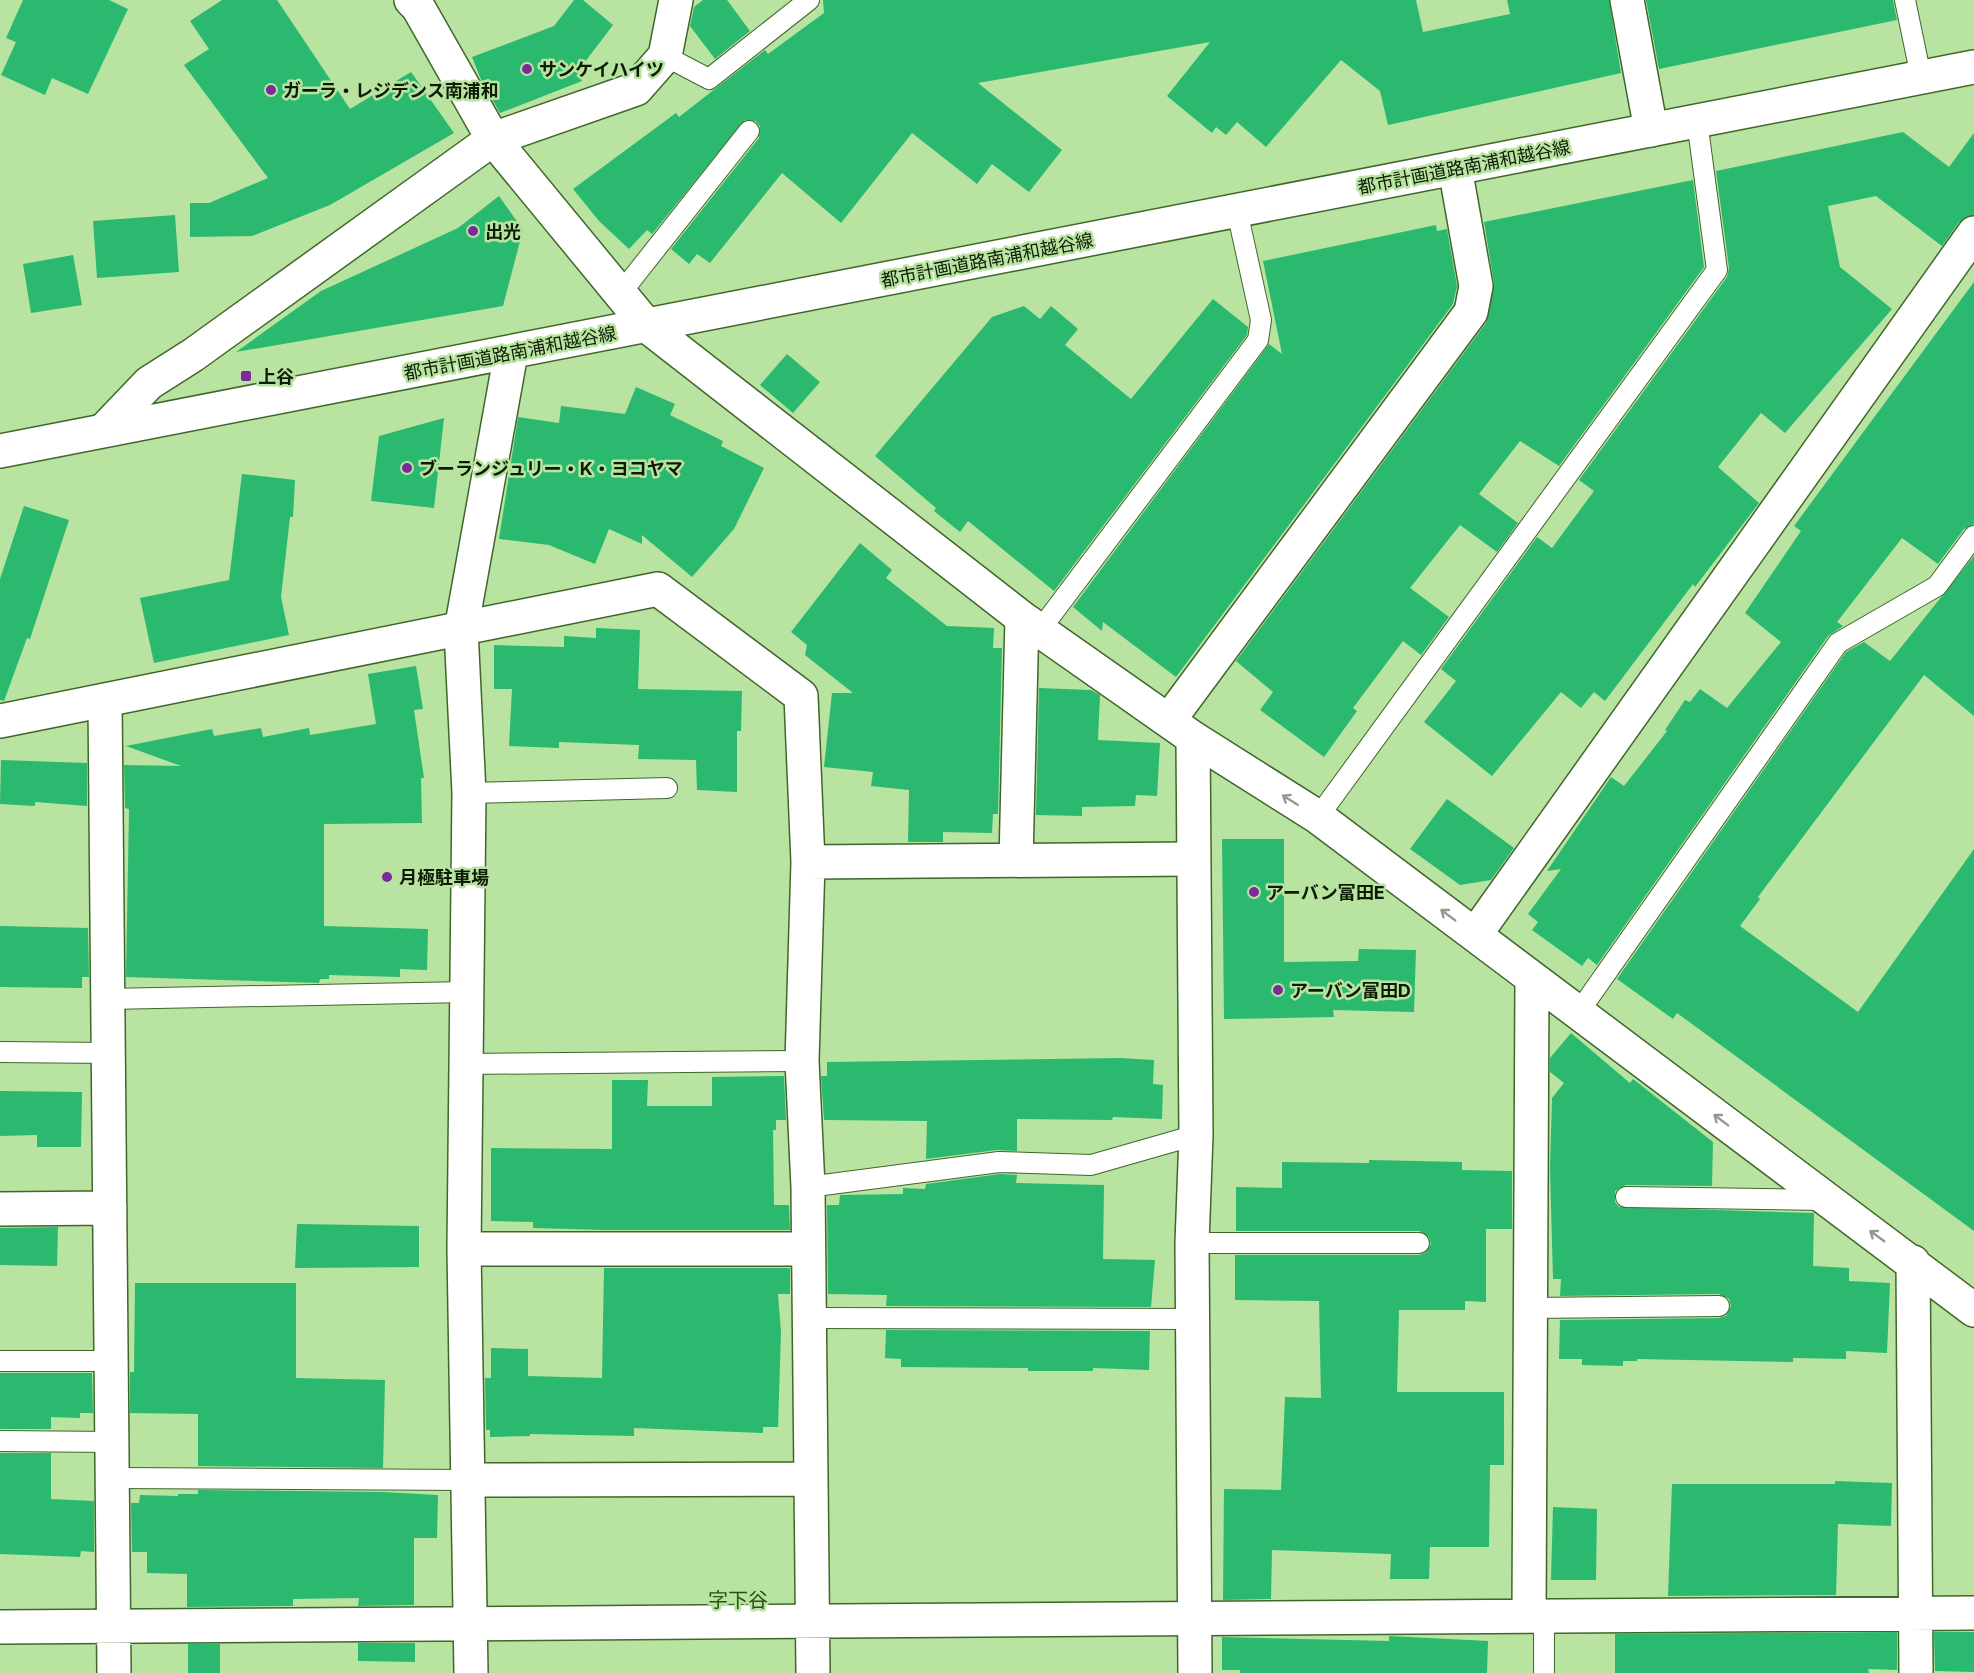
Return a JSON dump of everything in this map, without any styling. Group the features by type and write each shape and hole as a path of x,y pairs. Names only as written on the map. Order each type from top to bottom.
{"street":[{"path":"411,0 418,7 493,139 647,326 1031,624 1181,729 1318,818 1827,1200 1913,1262 1970,1298"},
{"path":"105,429 149,383 193,355 493,139 636,89 665,56 676,0"},
{"path":"1627,0 1651,130"},
{"name":"都市計画道路南浦和越谷線","path":"0,451 1974,67"},
{"path":"1195,1673 1192,1243 1196,1135 1193,859 1181,729 1471,312 1476,286 1455,168"},
{"path":"1475,935 1974,233"},
{"path":"471,1673 470,1480 464,1249 469,793 461,630 511,353"},
{"path":"0,721 658,589 801,696 808,862 802,1061 808,1187 813,1673"},
{"path":"1016,860 1031,624"},
{"path":"105,700 114,1673"},
{"path":"808,862 1193,859"},
{"path":"1532,980 1531,1308 1537,1616"},
{"path":"0,1209 110,1208"},
{"path":"464,1249 808,1248"},
{"path":"1913,1262 1916,1673"},
{"path":"470,1480 811,1479"},
{"path":"0,1627 1974,1613"}],"lane":[{"path":"665,56 709,79 809,0"},
{"path":"1905,0 1921,77"},
{"path":"1318,818 1717,270 1697,121"},
{"path":"620,294 749,132"},
{"path":"1031,624 1258,340 1261,320 1237,211"},
{"path":"1578,1013 1838,643 1937,586 1974,536"},
{"path":"469,793 667,788"},
{"path":"108,999 467,992"},
{"path":"0,1052 109,1053"},
{"path":"466,1064 802,1061"},
{"path":"808,1187 999,1162 1091,1165 1196,1135"},
{"path":"1626,1197 1827,1200"},
{"path":"1192,1243 1419,1243"},
{"path":"1531,1308 1719,1306"},
{"path":"809,1318 1192,1319"},
{"path":"0,1361 111,1361"},
{"path":"0,1441 112,1442"},
{"path":"112,1478 470,1480"},
{"path":"1537,1616 1544,1673"}],"building":[{"path":"23,0 109,0 128,9 88,94 52,78 45,95 1,75 16,42 6,38"},
{"name":"ガーラ・レジデンス南浦和","path":"222,0 277,0 350,109 411,72 454,133 330,205 252,236 190,237 190,203 209,203 268,178 184,65 209,49 190,21"},
{"name":"サンケイハイツ","path":"574,0 583,0 613,25 578,71 582,81 500,113 482,82 472,57 554,26"},
{"path":"703,0 727,0 750,31 715,59 690,26 694,7"},
{"path":"823,0 1416,0 1423,32 1510,14 1507,0 1609,0 1621,73 1388,125 1380,91 1341,60 1266,147 1237,122 1226,135 1216,127 1212,133 1167,96 1210,42 978,83 1062,150 1029,192 992,164 977,184 912,133 841,223 782,173 710,263 697,254 689,264 671,249 759,138 760,126 756,121 745,120 652,234 647,230 629,249 599,221 573,189 676,113 679,117 765,50 768,54 824,13"},
{"path":"1646,0 1893,0 1897,20 1659,69"},
{"path":"1903,132 1949,167 1974,133 1974,215 1959,222 1942,246 1876,196 1828,206 1840,267 1892,309 1785,433 1761,413 1718,467 1759,503 1695,587 1693,584 1605,701 1594,692 1581,708 1561,692 1492,776 1424,722 1456,681 1441,669 1537,537 1552,548 1594,491 1579,480 1727,277 1729,268 1716,171"},
{"path":"1693,180 1704,267 1559,466 1520,441 1479,494 1518,523 1497,552 1460,525 1410,588 1449,617 1421,655 1403,641 1353,708 1357,711 1324,757 1260,710 1273,692 1236,661 1486,323 1494,283 1484,222"},
{"path":"499,196 523,230 503,306 236,352 321,291 458,228"},
{"path":"175,215 179,272 97,278 93,221"},
{"path":"1436,225 1437,231 1447,229 1457,286 1453,304 1176,677 1103,622 1102,631 1073,607 1269,344 1282,354 1263,261"},
{"path":"73,255 82,305 31,313 23,264"},
{"path":"1974,282 1974,524 1964,529 1938,564 1902,538 1837,622 1843,626 1828,636 1597,965 1588,958 1582,966 1532,930 1538,922 1528,914 1561,869 1547,871 1611,777 1624,786 1667,731 1665,730 1685,700 1690,702 1700,689 1727,708 1781,642 1745,613 1801,531 1794,526"},
{"path":"1213,299 1248,327 1247,335 1054,591 968,521 960,532 934,511 936,508 875,456 992,317 1024,306 1040,319 1051,306 1078,329 1065,345 1131,399"},
{"path":"787,354 820,382 793,413 760,385"},
{"path":"636,387 675,404 670,415 723,441 721,446 764,468 734,529 692,577 642,535 642,544 609,529 595,564 549,545 499,539 518,417 559,423 561,406 625,414"},
{"name":"ブーランジュリー・K・ヨコヤマ","path":"444,418 434,508 371,501 379,436"},
{"path":"242,474 295,480 293,517 290,517 281,597 289,635 154,663 140,598 229,580"},
{"path":"24,506 69,520 30,639 27,638 4,701 0,700 0,579"},
{"path":"860,543 892,570 886,578 947,626 994,628 993,648 1002,648 998,814 993,814 992,833 943,832 943,842 908,842 909,790 871,786 873,772 824,767 832,693 853,693 805,655 807,645 791,632"},
{"path":"1974,556 1974,716 1924,675 1758,897 1760,899 1740,926 1858,1012 1974,849 1974,1231 1677,1013 1673,1019 1617,979 1846,652 1864,642 1890,661"},
{"path":"596,628 640,630 638,689 742,691 741,731 737,731 737,792 697,790 696,760 638,759 639,745 559,742 559,748 509,746 512,689 494,689 494,645 564,647 564,636 596,638"},
{"path":"416,666 423,709 414,710 424,778 421,778 422,823 324,824 324,926 428,929 427,970 400,969 400,977 329,975 329,979 320,979 319,983 126,977 129,809 125,808 124,765 181,766 126,746 212,729 214,736 261,728 263,737 309,728 310,735 376,724 368,674"},
{"path":"1039,688 1091,690 1100,695 1098,740 1160,743 1157,796 1136,795 1135,806 1082,807 1082,816 1036,815"},
{"path":"1,760 87,763 87,806 35,802 35,806 0,804"},
{"path":"1447,799 1514,848 1491,880 1460,885 1410,849"},
{"path":"1222,839 1284,839 1284,962 1358,961 1359,949 1416,950 1414,1012 1333,1010 1334,1017 1224,1019"},
{"path":"0,926 88,928 89,977 82,977 82,988 0,987"},
{"path":"1571,1033 1630,1083 1633,1079 1713,1142 1712,1186 1626,1185 1615,1191 1615,1202 1619,1207 1814,1213 1813,1266 1849,1268 1849,1281 1890,1283 1887,1353 1846,1351 1846,1359 1793,1358 1793,1362 1637,1359 1637,1361 1623,1361 1623,1366 1582,1365 1582,1359 1559,1359 1560,1320 1719,1318 1726,1316 1731,1306 1729,1299 1719,1294 1560,1296 1561,1279 1553,1279 1550,1168 1552,1098 1564,1083 1550,1072 1550,1058"},
{"path":"1120,1058 1154,1060 1153,1084 1163,1085 1162,1119 1113,1117 1112,1120 1017,1119 1017,1151 997,1150 926,1159 927,1121 824,1120 821,1076 827,1076 827,1062"},
{"path":"784,1076 786,1120 776,1120 776,1130 773,1130 774,1205 789,1205 790,1230 533,1228 533,1222 491,1221 491,1148 612,1149 612,1080 648,1080 647,1106 712,1106 712,1077"},
{"path":"0,1091 82,1092 81,1147 37,1147 37,1135 0,1136"},
{"path":"1369,1160 1462,1162 1462,1170 1512,1171 1512,1229 1486,1229 1486,1302 1465,1301 1465,1310 1399,1310 1397,1392 1504,1392 1504,1465 1490,1465 1489,1547 1430,1547 1429,1579 1390,1579 1391,1554 1272,1550 1271,1599 1223,1600 1224,1489 1281,1490 1285,1397 1321,1398 1319,1301 1235,1300 1235,1255 1419,1255 1425,1253 1431,1244 1429,1237 1419,1231 1236,1231 1236,1187 1282,1188 1282,1162 1369,1163"},
{"path":"1000,1174 1017,1175 1016,1183 1104,1185 1103,1259 1155,1260 1151,1307 886,1306 887,1295 828,1294 827,1205 839,1205 840,1195 903,1194 903,1188 925,1189 926,1184"},
{"path":"297,1224 419,1226 419,1267 295,1268"},
{"path":"58,1227 57,1266 0,1265 0,1228"},
{"path":"604,1268 790,1268 790,1294 778,1294 781,1332 778,1427 763,1427 763,1433 634,1428 634,1436 530,1434 530,1436 490,1437 490,1430 486,1430 485,1378 491,1378 491,1348 528,1349 528,1376 602,1378"},
{"path":"135,1283 296,1283 296,1378 385,1380 383,1468 198,1466 198,1414 130,1413 130,1372 134,1372"},
{"path":"886,1330 1150,1331 1149,1370 1093,1368 1093,1371 1028,1371 1028,1368 901,1367 901,1359 885,1358"},
{"path":"0,1373 92,1373 93,1413 80,1413 80,1418 51,1417 51,1429 0,1429"},
{"path":"0,1453 51,1453 51,1499 94,1501 94,1552 81,1551 80,1557 0,1554"},
{"path":"1835,1481 1892,1483 1891,1526 1838,1524 1836,1595 1668,1596 1672,1484 1835,1484"},
{"path":"198,1490 383,1492 438,1495 437,1538 414,1538 414,1605 358,1606 359,1598 293,1599 293,1606 187,1607 187,1574 147,1573 147,1552 132,1552 131,1503 139,1503 140,1495 178,1496 178,1494 198,1494"},
{"path":"1553,1507 1597,1509 1596,1580 1551,1580"},
{"path":"1897,1632 1897,1670 1868,1669 1869,1673 1615,1673 1615,1634"},
{"path":"1934,1632 1974,1632 1974,1672 1935,1671"},
{"path":"1389,1636 1488,1641 1487,1673 1240,1673 1240,1670 1222,1670 1222,1637 1389,1641"},
{"path":"358,1643 415,1643 415,1662 358,1661"},
{"path":"188,1644 220,1644 220,1673 188,1673"}],"place":[{"name":"サンケイハイツ","path":"527,69"},
{"name":"ガーラ・レジデンス南浦和","path":"271,90"},
{"name":"出光","path":"473,231"},
{"name":"上谷","path":"246,376"},
{"name":"ブーランジュリー・K・ヨコヤマ","path":"407,468"},
{"name":"月極駐車場","path":"387,877"},
{"name":"アーバン富田E","path":"1254,892"},
{"name":"アーバン富田D","path":"1278,990"}],"district":[{"name":"字下谷","path":"738,1600"}]}
